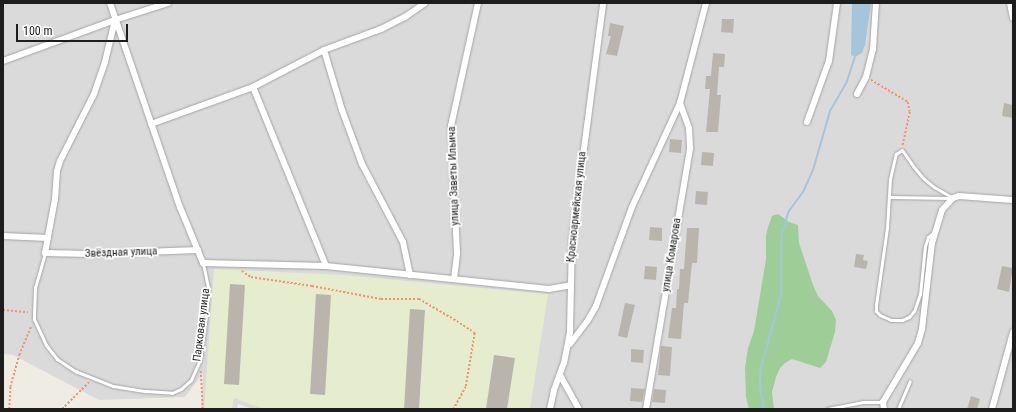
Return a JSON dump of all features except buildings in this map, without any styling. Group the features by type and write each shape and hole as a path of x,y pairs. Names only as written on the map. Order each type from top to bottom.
{"street":[{"name":"Парковая улица","path":"110,3 180,207 203,262"},
{"path":"3,61 115,20 168,3"},
{"path":"151,124 253,87 324,50 381,29 405,17 425,3"},
{"name":"улица Заветы Ильича","path":"454,279 457,253 450,126 478,3"},
{"name":"Красноармейская улица","path":"550,409 554,390 560,376 568,345 572,232 603,3"},
{"path":"568,345 588,320 596,306 632,207 680,103 706,3"},
{"path":"807,122 829,61 837,3"},
{"path":"857,94 866,77 873,49 876,3"},
{"path":"1010,3 1013,18"},
{"name":"Парковая улица","path":"45,253 55,199 57,171 60,161 93,96 105,62 115,20"},
{"path":"324,50 342,110 362,164 402,242 410,275"},
{"path":"253,87 326,266"},
{"name":"улица Комарова","path":"646,409 690,148 689,128 680,103"},
{"path":"884,409 883,402 918,343 922,329 935,231 942,210 953,198 968,195 1013,200"},
{"path":"3,236 48,238"},
{"name":"Звёздная улица","path":"45,253 90,254 198,250"},
{"path":"203,262 326,266 549,289 571,285"},
{"path":"992,409 1013,332"},
{"path":"560,376 579,409"}],"lane":[{"path":"935,231 928,237 925,246 919,299 914,311 909,317 902,320 891,320 880,315 876,311 876,305 887,228 890,179 894,159 898,151 902,150 913,166 934,187 953,198"},
{"path":"889,197 953,198"},
{"name":"Парковая улица","path":"45,253 35,287 34,320 40,334 57,359 67,366 113,386 135,390 172,393 181,389 191,380 200,360 208,287 203,262"},
{"path":"898,409 910,381"},
{"path":"827,409 862,402 883,402"}],"path":[{"path":"866,77 908,102 910,112 902,150"},
{"path":"240,270 251,277 312,286 381,299 419,299 457,321 475,333 466,388 454,409"},
{"path":"3,310 28,312"},
{"path":"9,409 10,387 19,355 34,320"},
{"path":"201,370 203,409"},
{"path":"62,409 93,378"}],"shaded area":[{"path":"3,3 1013,3 1013,409 253,409 238,404 237,409 201,409 203,373 185,397 99,400 13,355 3,354"}],"green space":[{"path":"778,214 789,222 798,225 799,243 813,285 818,296 832,311 836,320 835,332 826,362 820,368 792,359 785,363 780,368 772,392 774,409 749,409 746,397 745,368 748,348 754,331 766,259 766,236 772,216"},
{"path":"214,269 343,275 548,294 530,409 264,409 234,398 232,409 204,409"}],"water":[{"path":"852,3 871,3 865,45 862,53 855,57 851,55"}],"waterway":[{"path":"764,409 760,388 760,371 781,295 782,232 789,211 804,190 813,170 830,111 847,81 855,57"}]}
